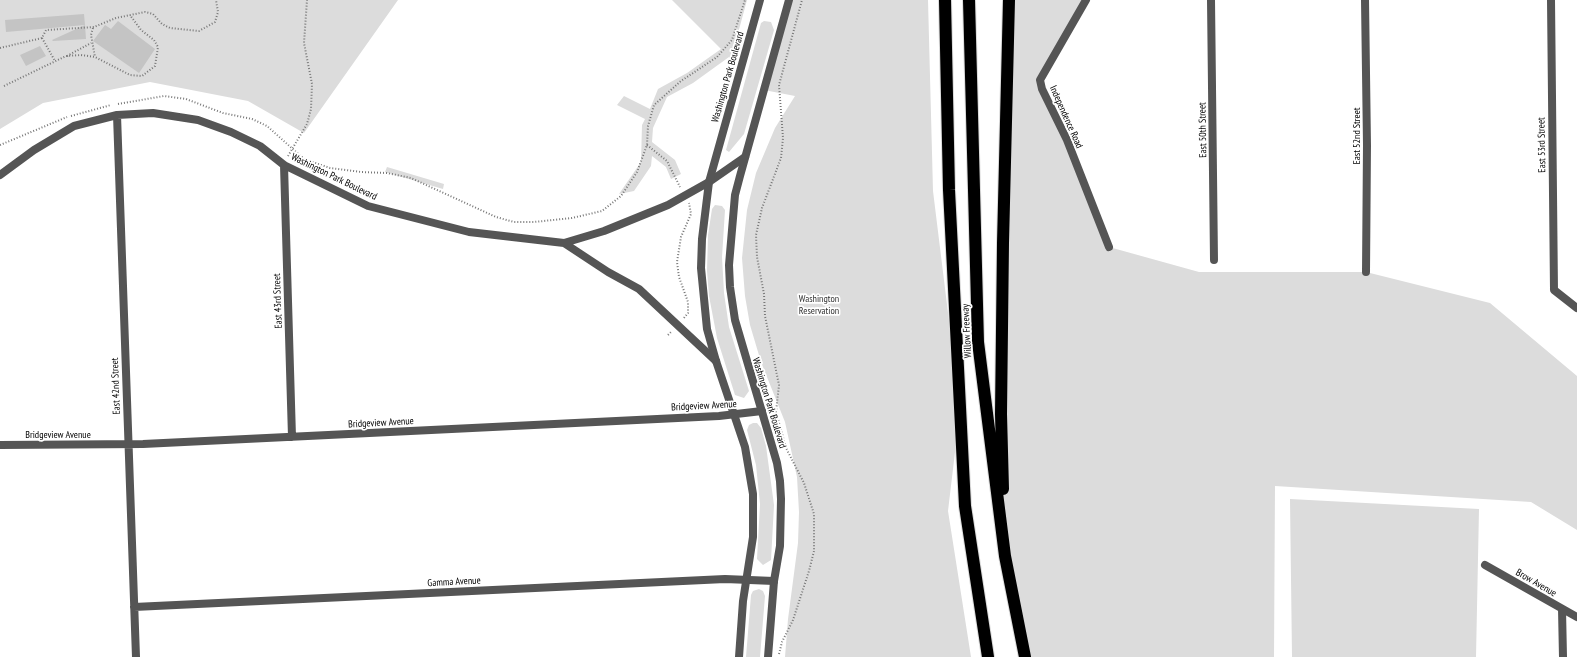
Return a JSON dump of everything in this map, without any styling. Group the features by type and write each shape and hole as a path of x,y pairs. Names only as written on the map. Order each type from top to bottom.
{"highway":[{"name":"Willow Freeway","path":"945,0 949,190 965,506 988,657"},
{"name":"Willow Freeway","path":"969,0 978,342 1005,556 1025,657"},
{"path":"1005,556 1001,414 1003,243 1010,0"}],"street":[{"name":"Washington Park Boulevard","path":"738,657 746,580 753,537 753,494 745,447 707,329 701,268 702,239 709,182 760,0"},
{"name":"Washington Park Boulevard","path":"768,657 774,581 780,546 781,499 777,463 741,343 730,287 730,243 735,195 789,0"},
{"name":"Independence Road","path":"1086,0 1040,80 1042,90 1067,140 1109,247"},
{"name":"East 50th Street","path":"1211,0 1214,260"},
{"name":"East 52nd Street","path":"1365,0 1367,145 1366,272"},
{"name":"East 53rd Street","path":"1551,0 1554,290 1577,308"},
{"name":"Washington Park Boulevard","path":"0,175 34,150 74,126 117,115 153,114 198,120 231,132 260,146 284,165 368,206 469,232 564,243 604,231 668,205 709,182 745,157"},
{"name":"East 42nd Street","path":"117,115 136,657"},
{"name":"East 43rd Street","path":"284,165 292,437"},
{"name":"Washington Park Boulevard","path":"564,243 608,272 639,289 716,360"},
{"name":"Bridgeview Avenue","path":"0,445 128,445 734,415 762,412"},
{"name":"Brow Avenue","path":"1485,565 1577,617"},
{"name":"Gamma Avenue","path":"134,607 679,581 774,581"},
{"path":"1562,609 1563,657"}],"path":[{"path":"42,38 46,30 94,27 116,18 145,12 153,14 162,24 170,28 199,31 207,28 215,22 218,12 216,0"},
{"path":"284,165 307,124 311,109 312,84 304,43 307,0"},
{"path":"0,145 73,115 101,107 164,96 186,99 223,114 252,119 268,126 292,150 304,159 330,168 361,172 387,173 411,178 496,217 514,222 534,222 572,218 602,211 621,196 637,172 647,145 648,126 654,105 681,81 717,57 732,40 744,0"},
{"path":"779,657 782,642 793,620 814,551 814,514 804,483 786,448 776,412 779,385 765,316 764,294 757,257 756,234 762,208 781,158 783,138 779,85 802,0"},
{"path":"66,56 81,55 95,57 130,75 142,76 155,66 158,48 154,40 141,30 130,15"},
{"path":"94,27 91,35 95,57"},
{"path":"0,48 42,38"},
{"path":"42,38 55,62"},
{"path":"4,86 92,43"},
{"path":"647,145 666,161 678,183"},
{"path":"686,316 688,302 679,277 677,262 679,243 691,214 688,202"}],"green space":[{"path":"0,0 398,0 304,133 248,101 150,82 43,103 0,129"},
{"path":"672,0 747,0 731,59 729,57 693,83 667,97 653,128 652,142 675,160 681,174 671,179 666,167 652,156 651,166 634,191 619,194 641,162 642,125 645,119 617,105 624,96 650,109 658,89 687,73 721,49"},
{"name":"Washington Reservation","path":"789,0 928,0 933,191 960,410 948,511 971,657 785,657 788,619 798,543 799,512 797,477 785,422 761,362 750,325 745,296 742,258 747,210 756,173 775,128 795,96 764,90"},
{"path":"1009,0 1086,0 1040,80 1109,247 1199,272 1366,272 1490,303 1577,376 1577,530 1531,502 1275,486 1274,657 1025,657 1005,556 1001,414"},
{"path":"764,21 771,22 774,30 744,134 729,152 726,150 761,23"},
{"path":"387,167 444,184 443,189 385,172"},
{"path":"715,205 722,206 725,210 722,257 724,293 729,327 749,391 744,398 735,395 717,338 709,296 707,271 708,235 712,209"},
{"path":"757,423 761,428 766,446 774,505 771,560 763,565 757,559 760,504 756,465 747,430 749,425"},
{"path":"1290,499 1479,509 1476,657 1292,657"},
{"path":"759,589 763,591 765,596 760,657 746,657 751,595 753,591"}],"building":[{"path":"84,14 85,25 6,32 5,20"},
{"path":"118,21 155,49 139,73 93,41 105,25 111,29"},
{"path":"85,25 86,39 52,40"},
{"path":"40,46 46,56 26,66 20,55"}]}
